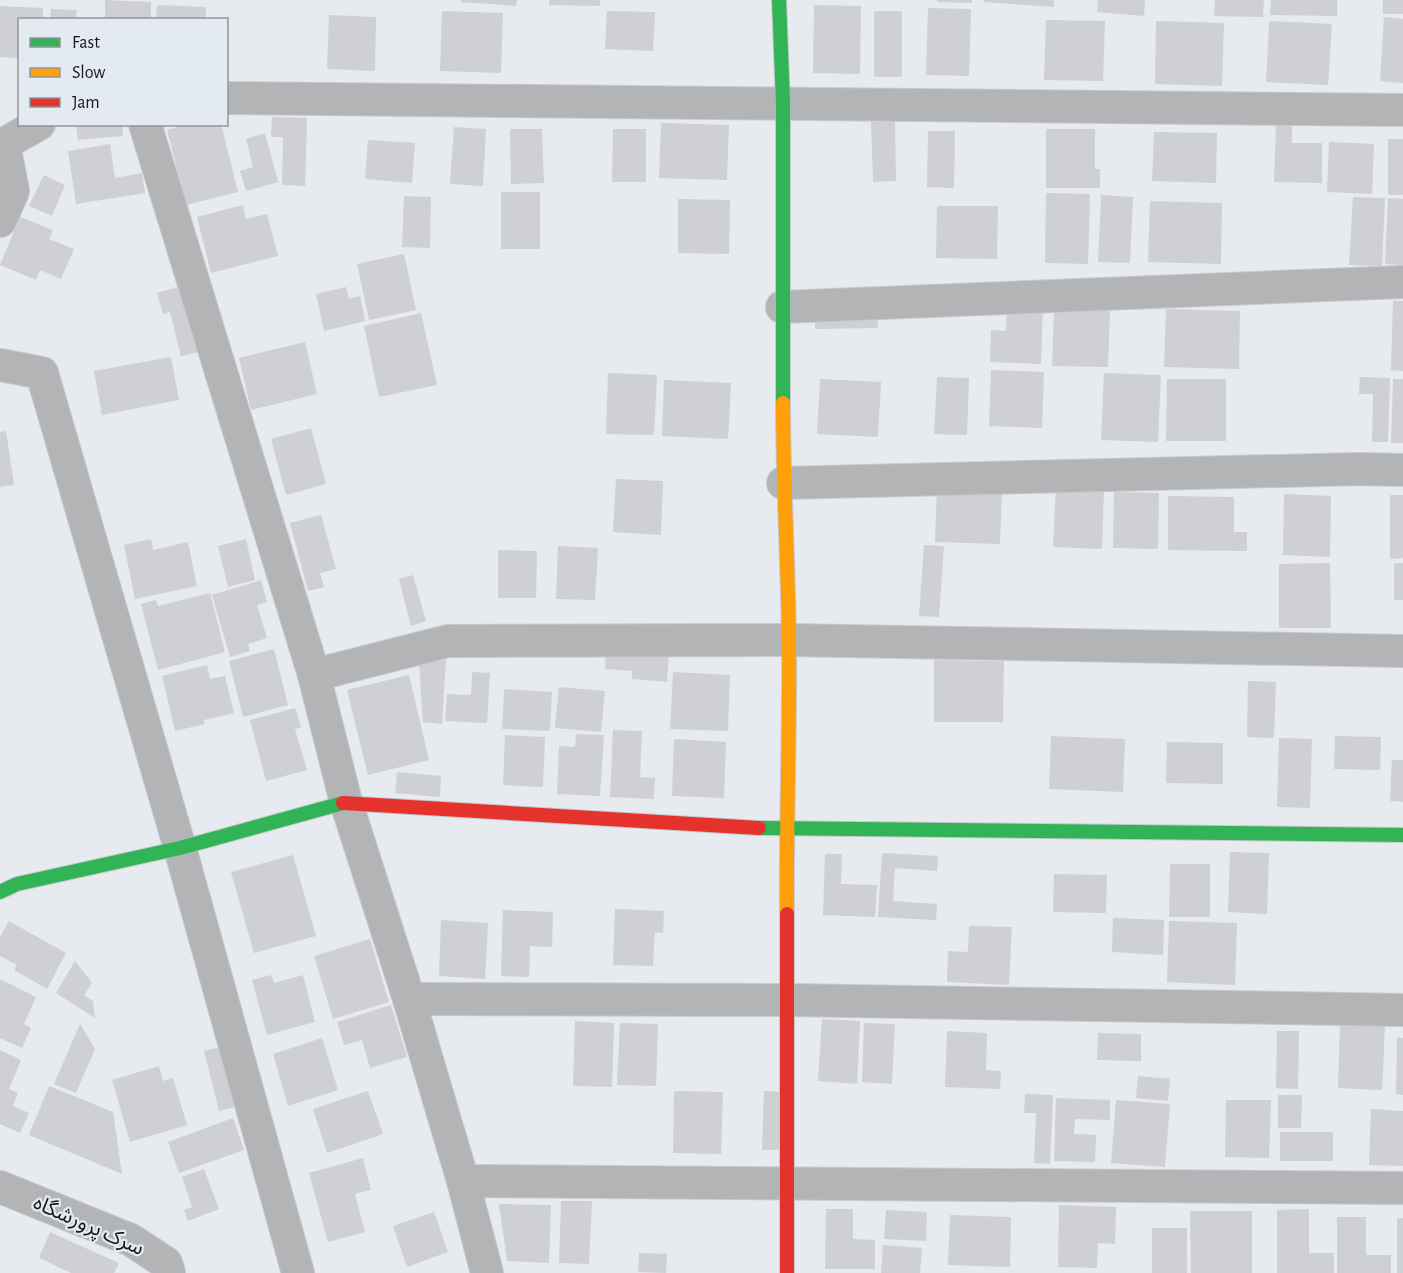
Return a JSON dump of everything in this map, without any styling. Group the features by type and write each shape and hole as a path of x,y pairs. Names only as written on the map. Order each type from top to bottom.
{"street":[{"path":"779,0 783,103 783,483 789,640 786,830 787,1273"},
{"path":"228,98 1403,110"},
{"path":"0,221 13,191 2,144 35,126"},
{"path":"146,126 314,675 346,802 410,999 463,1181 486,1273"},
{"path":"782,307 1403,282"},
{"path":"0,365 42,373 180,848 298,1273"},
{"path":"783,483 1358,469 1403,470"},
{"path":"314,675 448,641 789,640 1403,651"},
{"path":"0,892 18,884 180,848 346,802 786,830 1403,835"},
{"path":"410,999 788,1000 1403,1010"},
{"path":"463,1181 1403,1188"},
{"name":"سرک پرورشگاه","path":"0,1187 131,1240 165,1270"}],"building":[{"path":"105,0 151,2 151,18 105,18"},
{"path":"461,0 517,0 516,6 461,2"},
{"path":"549,0 600,0 600,6 549,5"},
{"path":"937,0 972,0 972,3 937,2"},
{"path":"984,0 1054,0 1054,7 983,2"},
{"path":"1098,0 1145,0 1144,16 1097,12"},
{"path":"1215,0 1264,0 1263,17 1214,16"},
{"path":"1271,0 1337,0 1337,16 1270,15"},
{"path":"1383,0 1403,0 1403,14 1383,14"},
{"path":"157,5 206,7 206,18 156,18"},
{"path":"814,5 861,6 860,74 813,73"},
{"path":"0,6 43,8 43,18 18,18 18,58 0,57"},
{"path":"928,8 971,9 969,76 926,75"},
{"path":"51,9 77,10 76,18 50,18"},
{"path":"442,11 503,13 501,73 440,71"},
{"path":"607,11 655,12 653,51 605,49"},
{"path":"874,11 902,11 902,77 874,77"},
{"path":"329,15 376,17 375,71 327,69"},
{"path":"1384,17 1403,19 1403,83 1380,81"},
{"path":"1046,20 1105,21 1103,81 1044,80"},
{"path":"1156,21 1224,23 1222,86 1155,84"},
{"path":"1269,21 1332,24 1328,85 1266,82"},
{"path":"272,117 307,118 305,186 282,185 283,137 271,137"},
{"path":"895,121 896,181 873,182 871,122"},
{"path":"661,123 729,125 727,180 659,178"},
{"path":"1276,125 1292,125 1292,143 1322,143 1322,183 1274,182"},
{"path":"76,126 122,126 123,136 78,140"},
{"path":"181,126 222,126 238,192 186,205 167,130"},
{"path":"454,127 486,129 483,186 450,184"},
{"path":"510,129 542,129 544,183 511,184"},
{"path":"613,129 646,129 646,182 612,182"},
{"path":"1046,129 1095,129 1095,169 1100,169 1100,188 1046,188"},
{"path":"928,131 955,131 954,188 927,187"},
{"path":"1154,132 1217,133 1216,183 1152,181"},
{"path":"265,133 278,182 246,191 240,171 253,167 246,139"},
{"path":"1388,139 1403,139 1403,195 1388,195"},
{"path":"368,140 415,143 412,183 365,179"},
{"path":"1329,142 1374,144 1372,194 1327,192"},
{"path":"110,144 115,178 142,173 145,193 76,204 68,151"},
{"path":"44,175 65,185 52,216 29,206"},
{"path":"501,192 540,192 540,249 501,249"},
{"path":"1046,193 1090,194 1088,264 1045,263"},
{"path":"1101,195 1133,197 1130,263 1098,262"},
{"path":"404,196 431,197 430,248 402,247"},
{"path":"1353,197 1385,198 1382,266 1349,265"},
{"path":"1388,198 1403,199 1403,265 1385,264"},
{"path":"678,199 730,200 729,254 678,253"},
{"path":"1150,201 1222,203 1221,264 1148,262"},
{"path":"243,205 246,219 267,214 278,256 211,273 197,217"},
{"path":"937,206 998,206 997,259 936,258"},
{"path":"20,217 53,230 49,239 74,249 61,279 40,270 36,280 0,265"},
{"path":"404,254 416,310 369,320 357,264"},
{"path":"182,286 199,352 181,356 170,312 163,314 157,293"},
{"path":"346,287 349,299 360,296 365,321 324,331 316,294"},
{"path":"1393,301 1403,301 1403,371 1391,370"},
{"path":"1007,304 1043,305 1041,364 990,362 991,330 1006,331"},
{"path":"877,306 878,328 815,329 815,307"},
{"path":"1054,309 1110,311 1108,367 1052,366"},
{"path":"1166,309 1240,311 1239,369 1164,367"},
{"path":"421,313 437,385 379,397 364,326"},
{"path":"305,342 317,394 251,410 239,358"},
{"path":"171,357 179,400 102,415 94,371"},
{"path":"991,370 1044,372 1042,428 989,426"},
{"path":"608,373 657,375 654,435 606,434"},
{"path":"1104,373 1161,375 1158,442 1101,440"},
{"path":"937,377 969,378 967,435 934,434"},
{"path":"1360,377 1390,378 1388,442 1372,442 1373,394 1359,394"},
{"path":"820,379 881,382 878,437 817,434"},
{"path":"1167,379 1226,379 1226,441 1166,441"},
{"path":"1393,379 1403,379 1403,443 1391,443"},
{"path":"664,380 731,383 728,439 662,436"},
{"path":"311,428 326,484 286,495 271,439"},
{"path":"6,431 14,485 0,487 0,432"},
{"path":"616,479 663,481 661,535 613,532"},
{"path":"937,486 1002,487 1000,544 935,542"},
{"path":"1056,488 1104,490 1102,549 1053,547"},
{"path":"1114,492 1159,493 1158,549 1113,548"},
{"path":"1284,494 1331,496 1330,557 1283,555"},
{"path":"1390,495 1403,495 1403,558 1390,559"},
{"path":"1168,496 1234,497 1234,532 1247,532 1247,551 1168,550"},
{"path":"321,515 336,569 320,573 324,587 308,591 290,523"},
{"path":"151,539 153,550 188,542 197,586 135,599 124,545"},
{"path":"246,539 255,580 228,587 218,546"},
{"path":"924,545 944,546 939,617 919,616"},
{"path":"558,546 598,548 595,600 556,599"},
{"path":"498,550 537,551 536,598 498,598"},
{"path":"1330,563 1331,628 1279,628 1279,564"},
{"path":"1394,563 1403,563 1403,600 1394,600"},
{"path":"413,575 426,621 411,626 399,579"},
{"path":"261,580 267,602 257,605 267,638 248,644 250,651 230,657 212,595"},
{"path":"210,593 225,652 158,670 141,604 156,600 158,606"},
{"path":"606,648 669,652 667,682 632,679 632,671 605,669"},
{"path":"274,649 288,705 243,717 229,661"},
{"path":"446,660 442,724 423,722 419,663"},
{"path":"934,660 1004,661 1003,722 934,722"},
{"path":"207,665 210,679 225,676 234,713 204,720 205,724 175,731 162,676"},
{"path":"472,672 490,673 487,723 445,721 447,694 471,695"},
{"path":"673,672 730,675 728,731 670,729"},
{"path":"409,675 429,760 368,775 347,690"},
{"path":"1248,681 1276,682 1274,738 1247,737"},
{"path":"559,687 605,691 601,732 555,728"},
{"path":"504,689 552,692 550,731 502,729"},
{"path":"295,708 301,727 295,729 307,770 266,781 250,720"},
{"path":"613,730 642,731 640,777 655,778 654,799 610,797"},
{"path":"576,734 604,735 600,796 557,794 559,746 575,747"},
{"path":"505,735 545,737 543,787 503,785"},
{"path":"1051,736 1125,739 1123,792 1049,789"},
{"path":"1335,736 1381,737 1380,770 1334,769"},
{"path":"1279,738 1312,739 1310,808 1277,807"},
{"path":"674,739 726,742 724,798 672,796"},
{"path":"1167,742 1223,743 1223,784 1166,783"},
{"path":"1392,760 1403,760 1403,802 1390,801"},
{"path":"397,772 441,776 440,797 395,793"},
{"path":"1230,852 1269,853 1267,914 1228,912"},
{"path":"882,853 938,856 937,871 895,868 893,901 937,904 936,920 878,917"},
{"path":"825,854 842,854 841,884 877,885 875,917 823,915"},
{"path":"293,855 316,936 254,953 231,872"},
{"path":"1170,864 1210,864 1210,917 1169,917"},
{"path":"1054,874 1107,875 1106,913 1053,912"},
{"path":"615,909 664,911 663,933 655,932 653,966 613,965"},
{"path":"503,910 553,912 552,947 530,946 529,977 501,976"},
{"path":"1113,918 1164,920 1163,955 1112,952"},
{"path":"441,920 488,923 485,979 439,976"},
{"path":"9,921 66,953 47,989 14,970 17,965 0,956 0,937"},
{"path":"1169,921 1237,923 1235,985 1167,982"},
{"path":"969,926 1012,927 1009,985 947,982 948,951 968,952"},
{"path":"370,939 389,1002 333,1019 314,956"},
{"path":"75,961 92,983 84,995 93,1001 95,1018 56,993"},
{"path":"271,975 274,983 303,975 315,1022 267,1035 252,980"},
{"path":"0,979 36,997 24,1024 31,1028 22,1048 0,1038"},
{"path":"391,1005 407,1057 370,1068 362,1040 344,1045 337,1022"},
{"path":"822,1019 860,1021 857,1084 818,1081"},
{"path":"575,1021 614,1023 612,1087 573,1086"},
{"path":"620,1023 658,1024 656,1086 617,1085"},
{"path":"864,1023 895,1024 892,1084 862,1082"},
{"path":"80,1024 95,1049 76,1093 54,1084"},
{"path":"1340,1024 1385,1026 1382,1090 1338,1088"},
{"path":"947,1031 987,1033 986,1070 1001,1071 1000,1089 945,1087"},
{"path":"1277,1031 1299,1031 1298,1089 1276,1088"},
{"path":"1098,1033 1141,1034 1141,1061 1097,1060"},
{"path":"322,1038 338,1090 288,1106 273,1054"},
{"path":"1397,1038 1403,1038 1403,1095 1396,1094"},
{"path":"224,1046 239,1106 219,1111 204,1051"},
{"path":"0,1050 21,1060 9,1089 18,1093 13,1106 29,1113 20,1133 0,1124"},
{"path":"159,1066 163,1081 173,1078 187,1125 130,1142 112,1080"},
{"path":"1138,1076 1170,1079 1168,1101 1136,1098"},
{"path":"49,1086 113,1112 122,1174 29,1135"},
{"path":"368,1091 383,1134 327,1153 313,1109"},
{"path":"674,1091 723,1092 721,1154 673,1153"},
{"path":"764,1091 782,1092 780,1150 762,1150"},
{"path":"1025,1094 1053,1095 1050,1164 1034,1163 1036,1113 1024,1113"},
{"path":"1278,1095 1302,1095 1301,1128 1278,1128"},
{"path":"1056,1098 1110,1100 1110,1120 1075,1119 1074,1134 1096,1135 1095,1162 1054,1161"},
{"path":"1116,1100 1170,1104 1165,1167 1111,1163"},
{"path":"1226,1100 1271,1100 1269,1158 1225,1157"},
{"path":"1371,1109 1403,1111 1403,1166 1369,1165"},
{"path":"233,1118 244,1150 179,1173 168,1142"},
{"path":"1280,1132 1333,1132 1333,1161 1280,1161"},
{"path":"363,1158 371,1190 355,1194 365,1232 328,1242 309,1173"},
{"path":"204,1169 219,1209 188,1221 184,1210 192,1207 182,1177"},
{"path":"561,1201 592,1201 589,1264 559,1263"},
{"path":"499,1204 551,1205 549,1263 507,1261"},
{"path":"1059,1205 1116,1207 1115,1244 1098,1243 1097,1268 1058,1267"},
{"path":"826,1209 853,1209 853,1239 875,1240 875,1269 825,1269"},
{"path":"1309,1209 1309,1253 1334,1253 1334,1273 1277,1273 1277,1210"},
{"path":"886,1210 927,1212 926,1241 884,1239"},
{"path":"1190,1211 1252,1211 1252,1273 1191,1273"},
{"path":"434,1212 448,1252 407,1267 393,1226"},
{"path":"950,1215 1011,1217 1010,1267 948,1265"},
{"path":"1337,1217 1366,1217 1366,1255 1391,1255 1391,1273 1337,1273"},
{"path":"1397,1218 1403,1218 1403,1273 1397,1273"},
{"path":"1152,1228 1187,1228 1187,1273 1152,1273"},
{"path":"50,1232 119,1263 114,1273 71,1273 39,1258"},
{"path":"883,1245 922,1248 920,1273 881,1273"},
{"path":"639,1253 667,1254 666,1273 638,1272"}],"traffic: fast":[{"path":"779,0 783,103 783,403"},
{"path":"0,892 17,884 180,848 343,803"},
{"path":"759,828 1403,835"}],"traffic: slow":[{"path":"783,403 789,640 787,914"}],"traffic: jam":[{"path":"343,803 759,828"},
{"path":"787,914 787,1273"}]}
